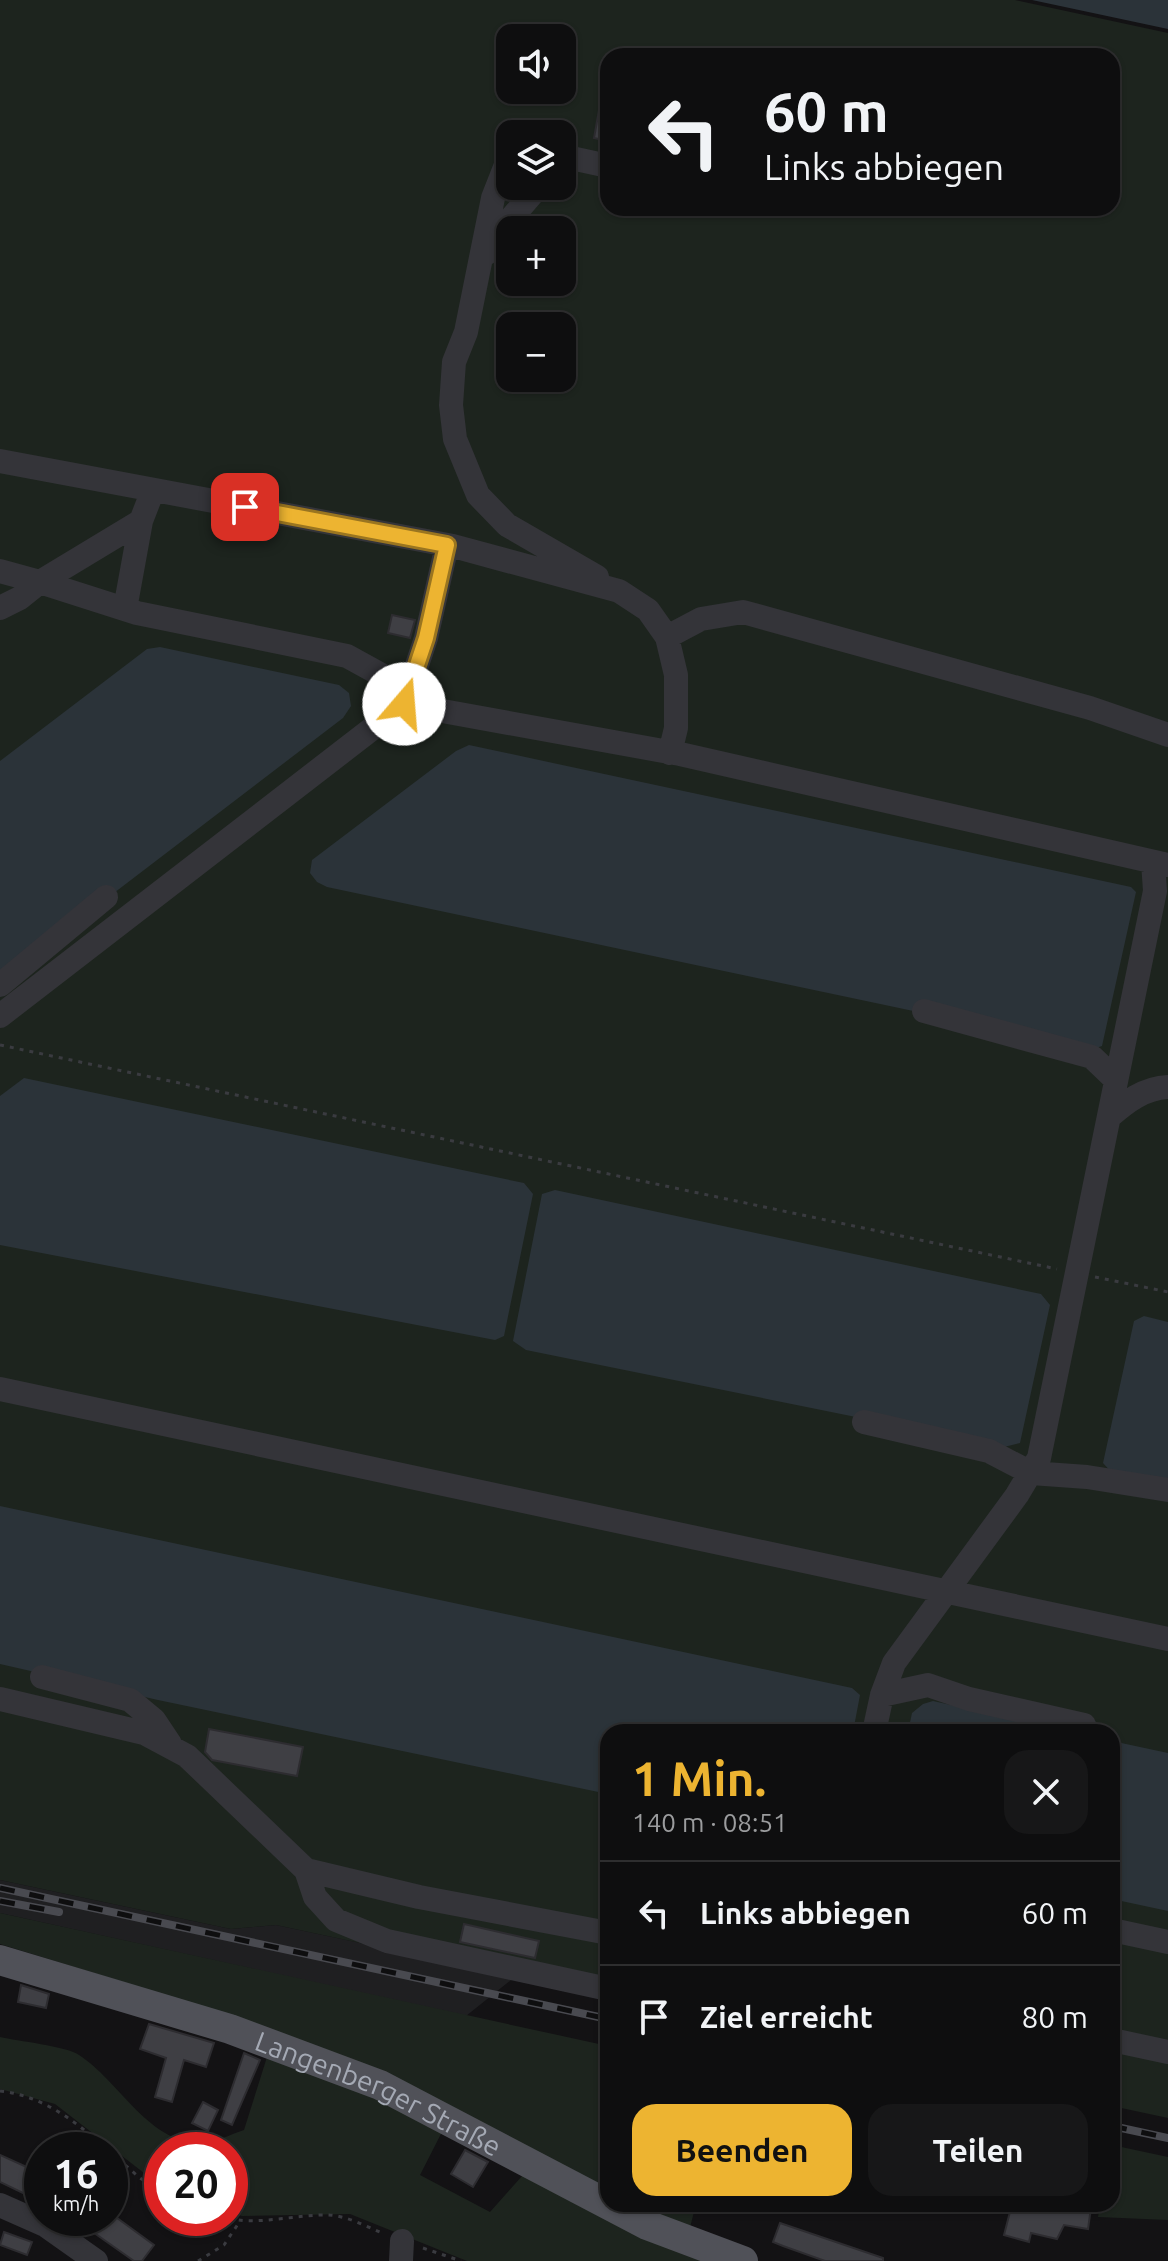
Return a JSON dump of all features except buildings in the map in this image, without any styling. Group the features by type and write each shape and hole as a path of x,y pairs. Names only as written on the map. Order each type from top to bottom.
{"main road":[{"name":"Langenberger Straße","path":"0,1960 230,2029 380,2085 600,2200"},
{"name":"Langenberger Straße","path":"623,2212 685,2241 743,2261"}],"street":[{"path":"576,159 600,164"},
{"path":"496,190 466,332 454,362 451,405 455,439 478,495 507,525 648,610 667,637 676,675 676,728 670,753"},
{"path":"479,269 494,238 527,200"},
{"path":"0,461 447,545 619,591"},
{"path":"125,609 141,521 153,490"},
{"path":"0,608 141,521"},
{"path":"0,1016 404,704 426,638 447,545"},
{"path":"0,571 125,609 347,656 387,678 404,704 670,753 1160,863 1039,1458 894,1663 876,1724"},
{"path":"667,637 701,619 743,612 1090,708 1168,735"},
{"path":"0,985 106,897"},
{"path":"924,1011 1092,1057 1116,1080"},
{"path":"1109,1117 1128,1100 1156,1087 1168,1087"},
{"path":"0,1389 1168,1639"},
{"path":"864,1422 989,1451 1031,1473 1087,1477 1168,1490"},
{"path":"42,1677 130,1700 154,1720 174,1749"},
{"path":"882,1695 928,1685 969,1699 1080,1724"},
{"path":"0,1699 144,1733 187,1756 306,1870 315,1897 336,1920 387,1941 600,1987"},
{"path":"306,1870 419,1897 600,1931"},
{"path":"1120,1932 1168,1942"},
{"path":"1120,2042 1168,2052"},
{"path":"0,2205 45,2225 96,2261"}],"path":[{"path":"0,1045 1168,1292"},
{"path":"0,2091 43,2102 87,2132"},
{"path":"128,2168 144,2181"},
{"path":"248,2220 330,2215 344,2218 402,2251 461,2261"},
{"path":"198,2261 224,2245 230,2236"}],"shaded area":[{"path":"0,0 1015,0 1168,33 1168,2118 1120,2108 1120,1724 600,1724 600,1994 276,1925 231,1929 0,1880"},
{"path":"1032,0 1168,0 1168,29"},
{"path":"160,647 339,685 349,693 351,706 343,718 0,980 0,761 147,649"},
{"path":"469,745 1131,887 1136,892 1102,1046 1093,1049 327,887 317,882 310,873 312,860 456,751"},
{"path":"24,1078 524,1183 533,1194 504,1336 495,1340 0,1245 0,1096"},
{"path":"555,1190 1041,1294 1050,1305 1020,1443 1004,1447 526,1350 513,1341 542,1194"},
{"path":"1144,1316 1168,1322 1168,1486 1114,1475 1103,1463 1134,1321"},
{"path":"0,1506 852,1688 860,1695 855,1724 600,1724 600,1792 0,1664"},
{"path":"933,1701 1036,1724 910,1724 912,1713"},
{"path":"1120,1743 1168,1753 1168,1911 1120,1901"},
{"path":"0,1880 231,1929 276,1925 516,1976 466,2016 0,1913"},
{"path":"0,1913 600,2044 600,2199 249,2021 0,1944"},
{"path":"0,2037 53,2046 79,2055 147,2120 164,2132 144,2132 144,2173 128,2161 128,2132 91,2132 55,2104 0,2089"},
{"path":"267,2057 387,2100 443,2130 420,2175 490,2212 531,2166 600,2198 600,2212 631,2212 737,2261 467,2261 350,2214 248,2216 248,2132 239,2132 244,2130"},
{"path":"1120,2147 1168,2157 1168,2220 1098,2217 1099,2212 1120,2212"},
{"path":"628,2212 694,2212 687,2239"}],"railway":[{"path":"0,1888 600,2017"},
{"path":"0,1901 59,1912"},
{"path":"1120,2128 1168,2138"}],"route":[{"path":"245,507 447,545 426,638 404,704"}]}
